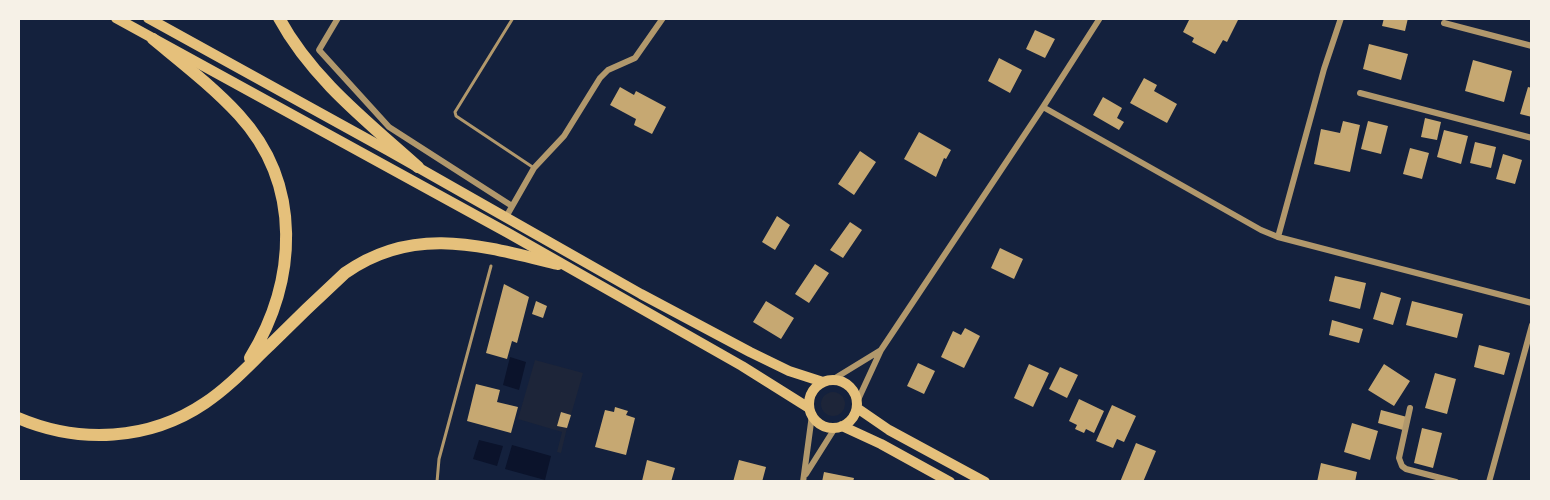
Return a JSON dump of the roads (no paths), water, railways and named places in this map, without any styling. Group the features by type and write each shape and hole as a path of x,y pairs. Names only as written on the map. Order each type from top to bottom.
{"highway":[{"path":"116,18 489,222 558,264 742,366 810,411 821,425 839,427 881,444 950,482"},
{"path":"148,18 418,167 641,294 750,352 794,373 827,381 841,381 854,393 857,405 852,419 839,427"},
{"path":"279,18 305,57 332,88 418,167"},
{"path":"153,39 214,92 252,132 266,153 284,208 287,238 285,267 278,297 256,347 239,375"},
{"path":"18,418 51,430 73,434 105,435 138,431 167,423 187,414 221,391 239,375 345,273 379,254 412,245 444,242 466,244 558,264"},
{"path":"810,411 811,393 827,381"},
{"path":"857,405 889,430 985,482"}],"street":[{"path":"338,18 319,50 389,127 512,206"},
{"path":"506,217 534,168 564,136 600,78 608,70 635,58 663,18"},
{"path":"857,405 881,350 1100,18"},
{"path":"1278,237 1324,69 1341,18"},
{"path":"1444,23 1532,46"},
{"path":"1360,93 1532,138"},
{"path":"1043,107 1261,230 1278,237 1532,303"},
{"path":"1489,482 1532,325"},
{"path":"827,381 881,350"},
{"path":"1410,408 1399,458 1402,466 1456,482"},
{"path":"804,479 810,411"},
{"path":"804,479 839,427"}],"lane":[{"path":"513,18 455,112 456,116 534,168"},
{"path":"437,482 439,459 491,266"}]}
